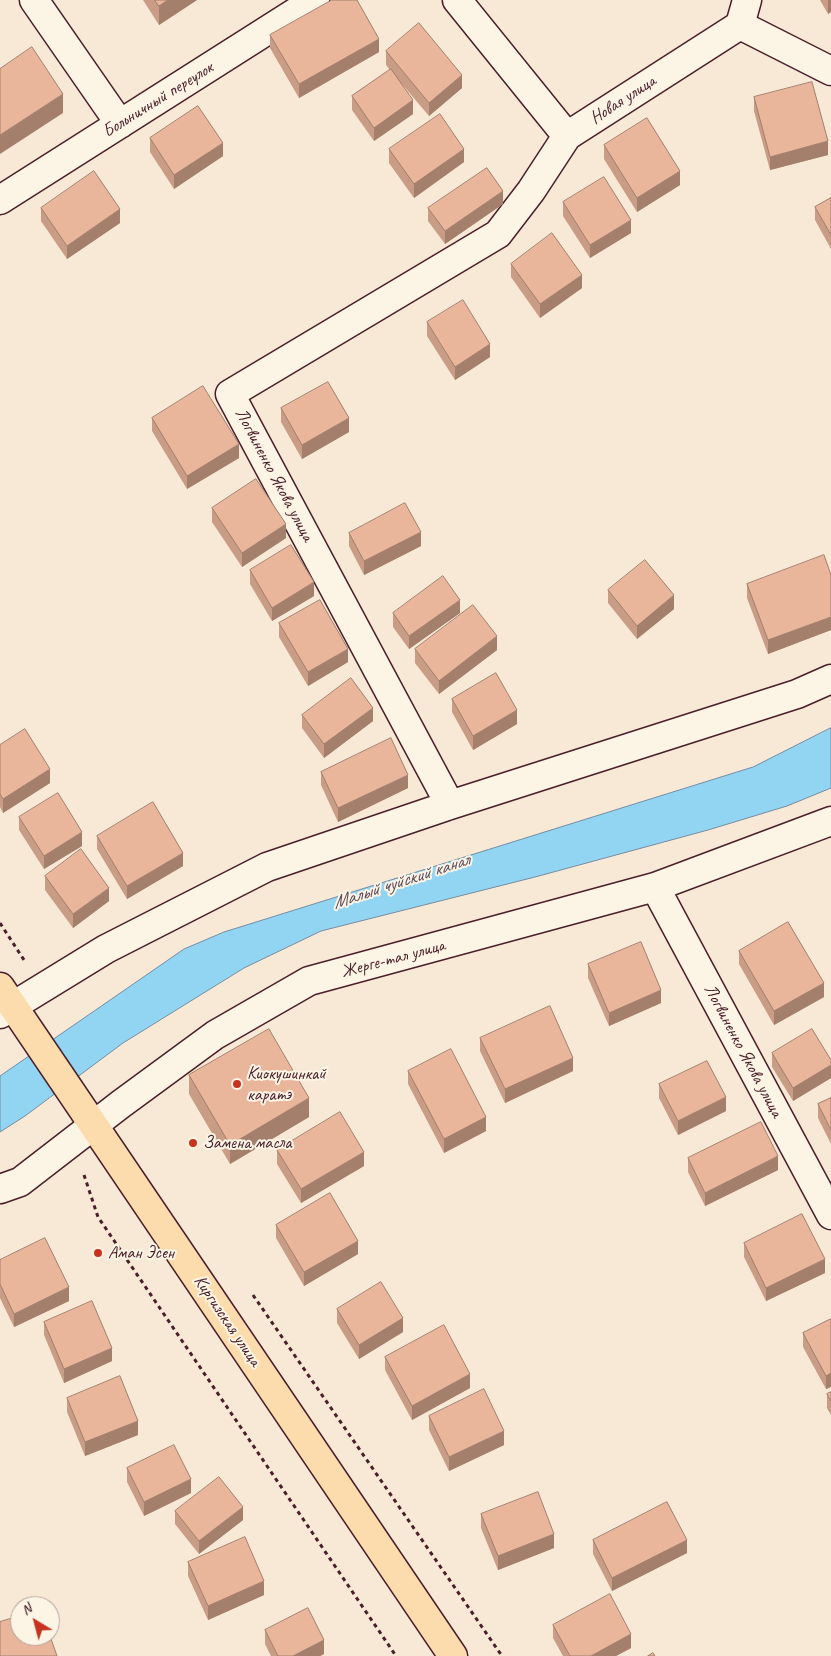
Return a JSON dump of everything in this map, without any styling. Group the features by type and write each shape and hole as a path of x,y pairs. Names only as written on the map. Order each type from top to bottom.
{"main road":[{"name":"Киргизская улица","path":"9,1007 88,1117 453,1656"}],"street":[{"path":"34,0 120,124"},
{"name":"Больничный переулок","path":"0,200 315,0"},
{"path":"457,0 567,136"},
{"name":"Новая улица","path":"567,136 744,12 831,71"},
{"name":"Логвиненко Якова улица","path":"450,805 230,394 498,234 567,136"},
{"path":"9,1007 106,949 267,867 450,805 797,694 831,679"},
{"name":"Жерге-тал улица","path":"0,1189 20,1182 73,1141 88,1117 215,1035 309,982 654,887 831,820"},
{"name":"Логвиненко Якова улица","path":"654,887 831,1215"}],"path":[{"path":"73,1141 98,1217 396,1656"},
{"path":"250,1291 502,1656"}],"water":[{"name":"Малый чуйский канал","path":"831,728 831,788 787,806 708,830 535,877 321,931 244,968 123,1043 25,1116 0,1132 0,1076 184,949 224,932 753,767"}],"building":[{"path":"155,0 168,0 159,6"},
{"path":"332,0 357,0 379,39 299,84 270,35"},
{"path":"419,23 462,75 429,103 386,51"},
{"path":"32,47 63,94 0,135 0,69"},
{"path":"391,69 413,100 374,128 352,96"},
{"path":"812,82 828,141 770,157 754,97"},
{"path":"198,106 223,143 174,175 150,138"},
{"path":"440,114 464,149 414,184 389,149"},
{"path":"647,118 680,171 637,198 604,145"},
{"path":"487,168 503,191 445,231 428,208"},
{"path":"94,171 120,209 67,246 41,208"},
{"path":"604,177 631,220 590,245 563,202"},
{"path":"831,198 831,235 815,207"},
{"path":"552,233 582,275 540,304 511,264"},
{"path":"463,300 490,344 455,367 427,322"},
{"path":"328,382 349,418 302,445 281,408"},
{"path":"203,386 239,444 187,476 152,418"},
{"path":"256,479 286,524 242,553 212,508"},
{"path":"405,503 421,532 364,561 349,533"},
{"path":"291,545 314,582 272,608 250,570"},
{"path":"824,555 831,575 831,617 768,640 747,584"},
{"path":"645,560 674,595 637,626 608,590"},
{"path":"443,576 460,600 409,636 393,613"},
{"path":"320,600 348,649 308,672 279,623"},
{"path":"473,605 497,636 439,681 415,649"},
{"path":"496,673 517,710 473,736 452,699"},
{"path":"351,678 373,708 324,744 302,715"},
{"path":"25,729 50,769 3,799 0,794 0,745"},
{"path":"391,738 408,775 338,808 321,772"},
{"path":"58,793 82,832 44,856 19,817"},
{"path":"153,802 183,853 127,886 97,836"},
{"path":"81,849 109,888 73,914 45,876"},
{"path":"788,922 824,983 774,1011 739,951"},
{"path":"641,942 661,990 609,1013 588,964"},
{"path":"550,1006 573,1058 505,1089 480,1038"},
{"path":"269,1029 309,1098 230,1145 189,1075"},
{"path":"812,1029 831,1060 831,1065 793,1088 772,1053"},
{"path":"451,1049 486,1117 444,1139 408,1071"},
{"path":"707,1061 726,1097 678,1121 659,1084"},
{"path":"831,1098 831,1130 818,1104"},
{"path":"340,1112 364,1152 301,1189 277,1150"},
{"path":"761,1122 778,1156 705,1193 688,1158"},
{"path":"330,1193 358,1241 304,1272 276,1225"},
{"path":"802,1214 825,1259 766,1288 744,1243"},
{"path":"45,1238 69,1287 14,1314 0,1284 0,1260"},
{"path":"381,1282 403,1318 359,1345 337,1309"},
{"path":"92,1301 112,1348 64,1369 44,1322"},
{"path":"831,1319 831,1373 826,1376 803,1333"},
{"path":"444,1325 470,1374 412,1406 385,1357"},
{"path":"120,1376 138,1421 85,1442 67,1398"},
{"path":"484,1389 504,1431 449,1457 429,1416"},
{"path":"831,1392 831,1401 827,1394"},
{"path":"174,1445 191,1479 144,1502 127,1468"},
{"path":"219,1477 243,1507 199,1541 175,1511"},
{"path":"538,1492 554,1534 498,1556 481,1514"},
{"path":"667,1502 687,1540 612,1578 593,1540"},
{"path":"245,1537 264,1581 208,1606 188,1562"},
{"path":"610,1594 631,1634 591,1656 570,1656 553,1625"},
{"path":"308,1608 324,1640 293,1656 278,1656 265,1630"},
{"path":"10,1619 10,1646 54,1646 57,1656 0,1656 0,1622"}],"place":[{"name":"Киокушинкай каратэ","path":"237,1084"},
{"name":"Замена масла","path":"193,1143"},
{"name":"Аман Эсен","path":"98,1253"}]}
